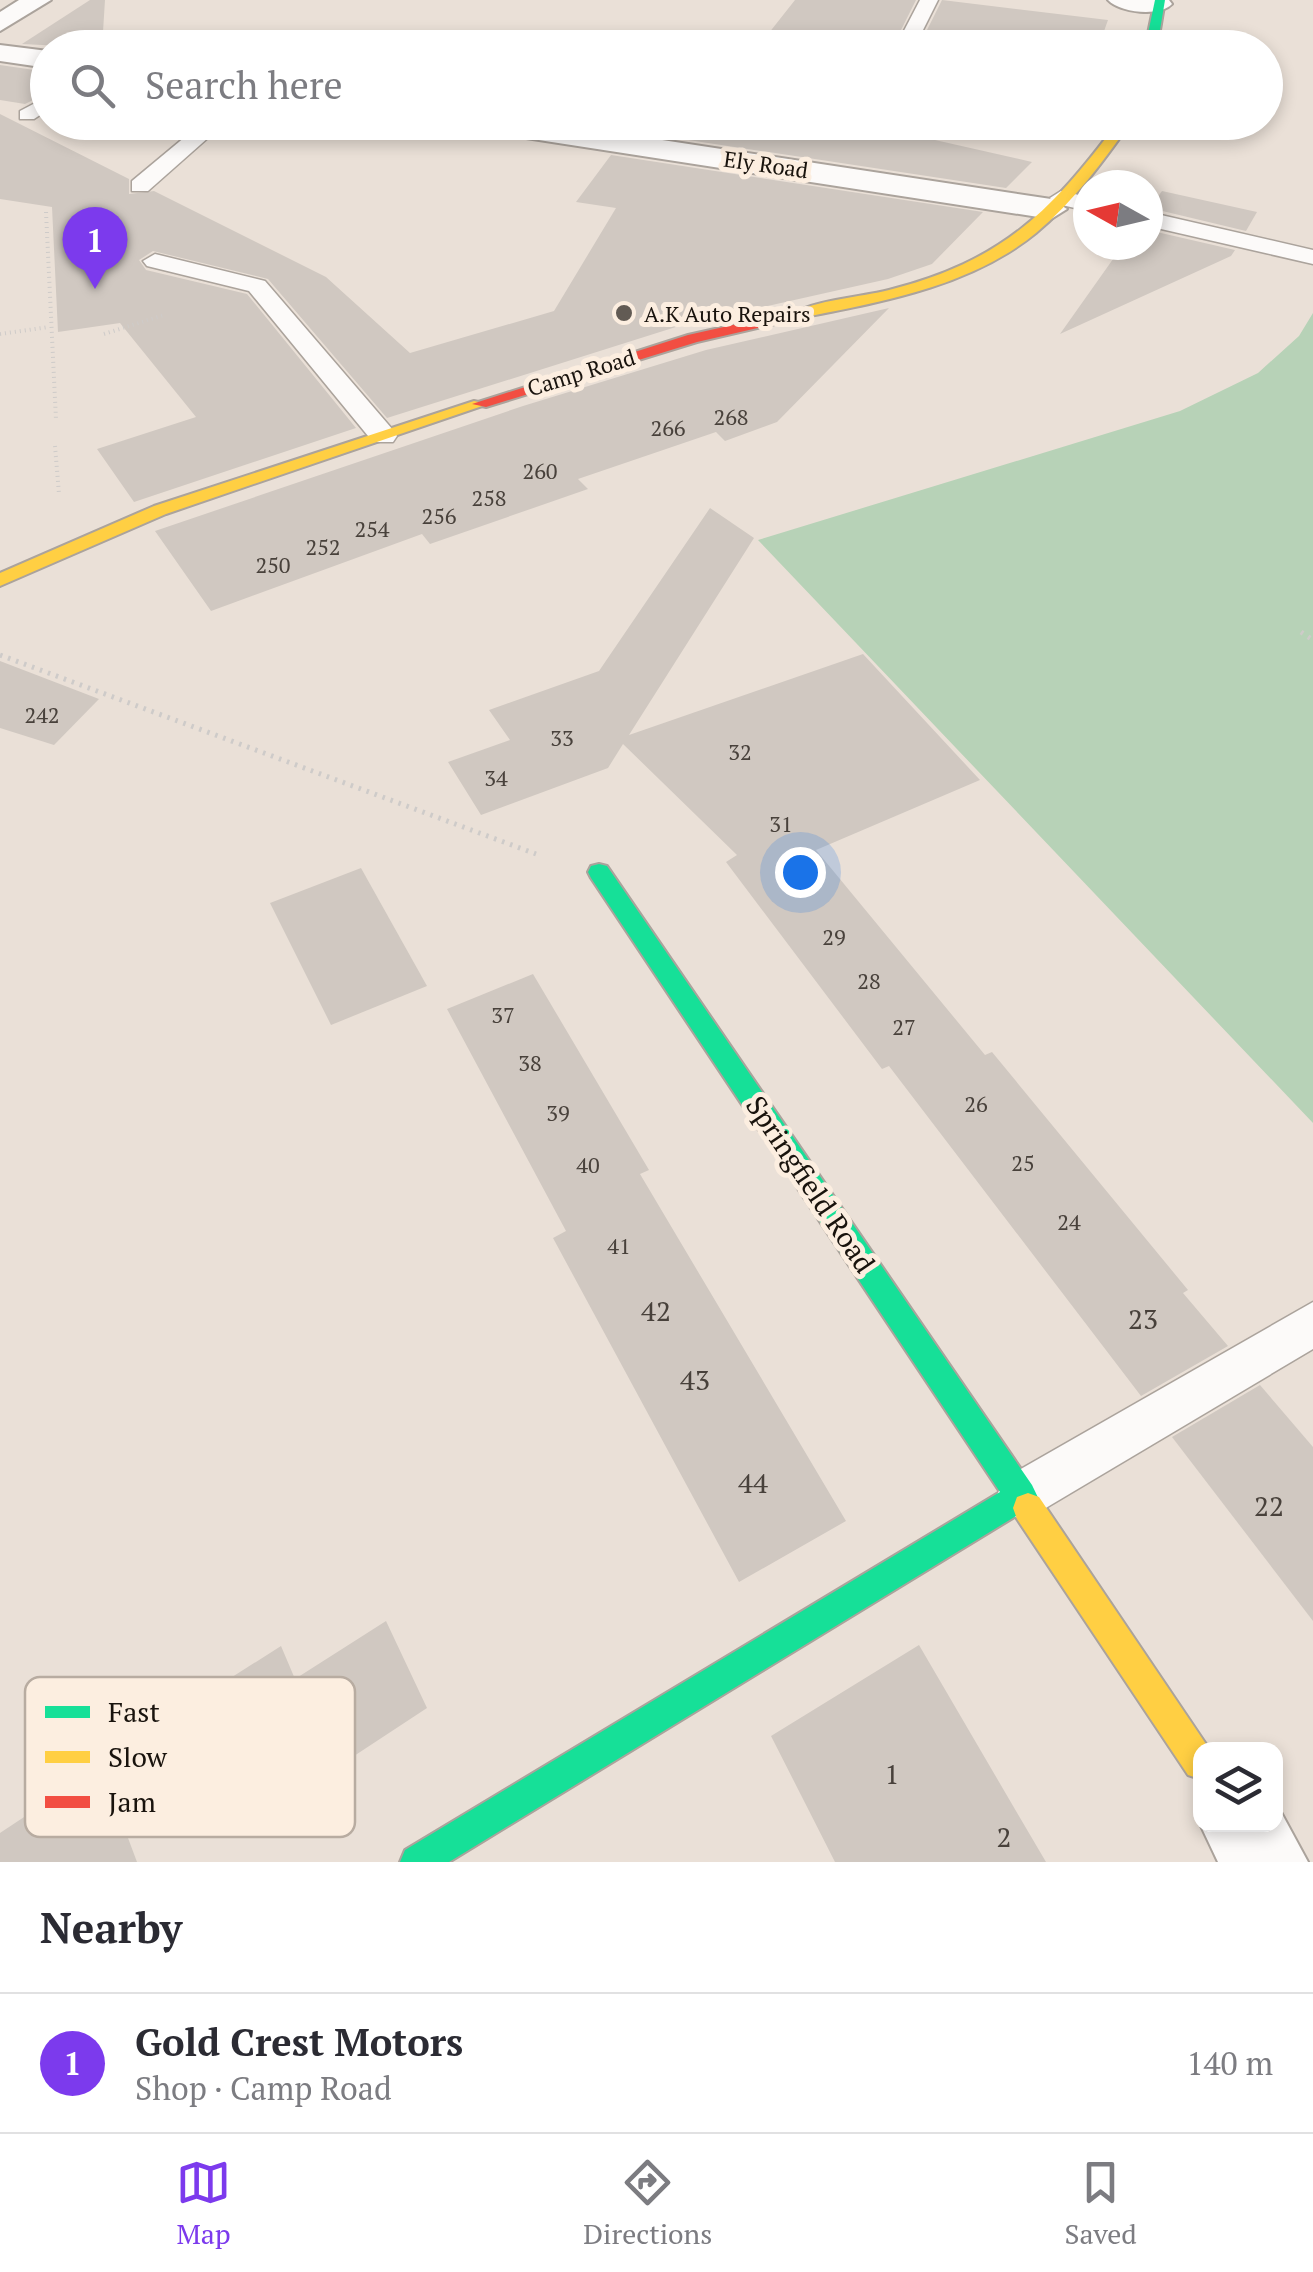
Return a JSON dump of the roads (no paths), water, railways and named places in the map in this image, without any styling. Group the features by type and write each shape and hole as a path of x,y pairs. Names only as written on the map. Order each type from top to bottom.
{"street":[{"path":"0,23 38,0"},
{"path":"1121,0 1159,2 1155,30"},
{"path":"0,53 30,57"},
{"name":"Ely Road","path":"609,140 1056,203"},
{"name":"Camp Road","path":"0,580 63,546 145,515 383,436 696,337 943,277 1015,243 1056,203 1110,140"},
{"name":"Springfield Road","path":"600,872 1193,1752"},
{"path":"417,1862 1022,1495"},
{"path":"1246,1832 1266,1862"}],"lane":[{"path":"913,30 928,0"},
{"path":"140,186 195,140"},
{"path":"1056,203 1073,204"},
{"path":"1163,222 1313,257"},
{"path":"155,261 256,286 383,436"},
{"path":"1022,1495 1313,1324"}],"place":[{"name":"Gold Crest Motors","path":"95,289"},
{"name":"A.K Auto Repairs","path":"624,313"}]}
